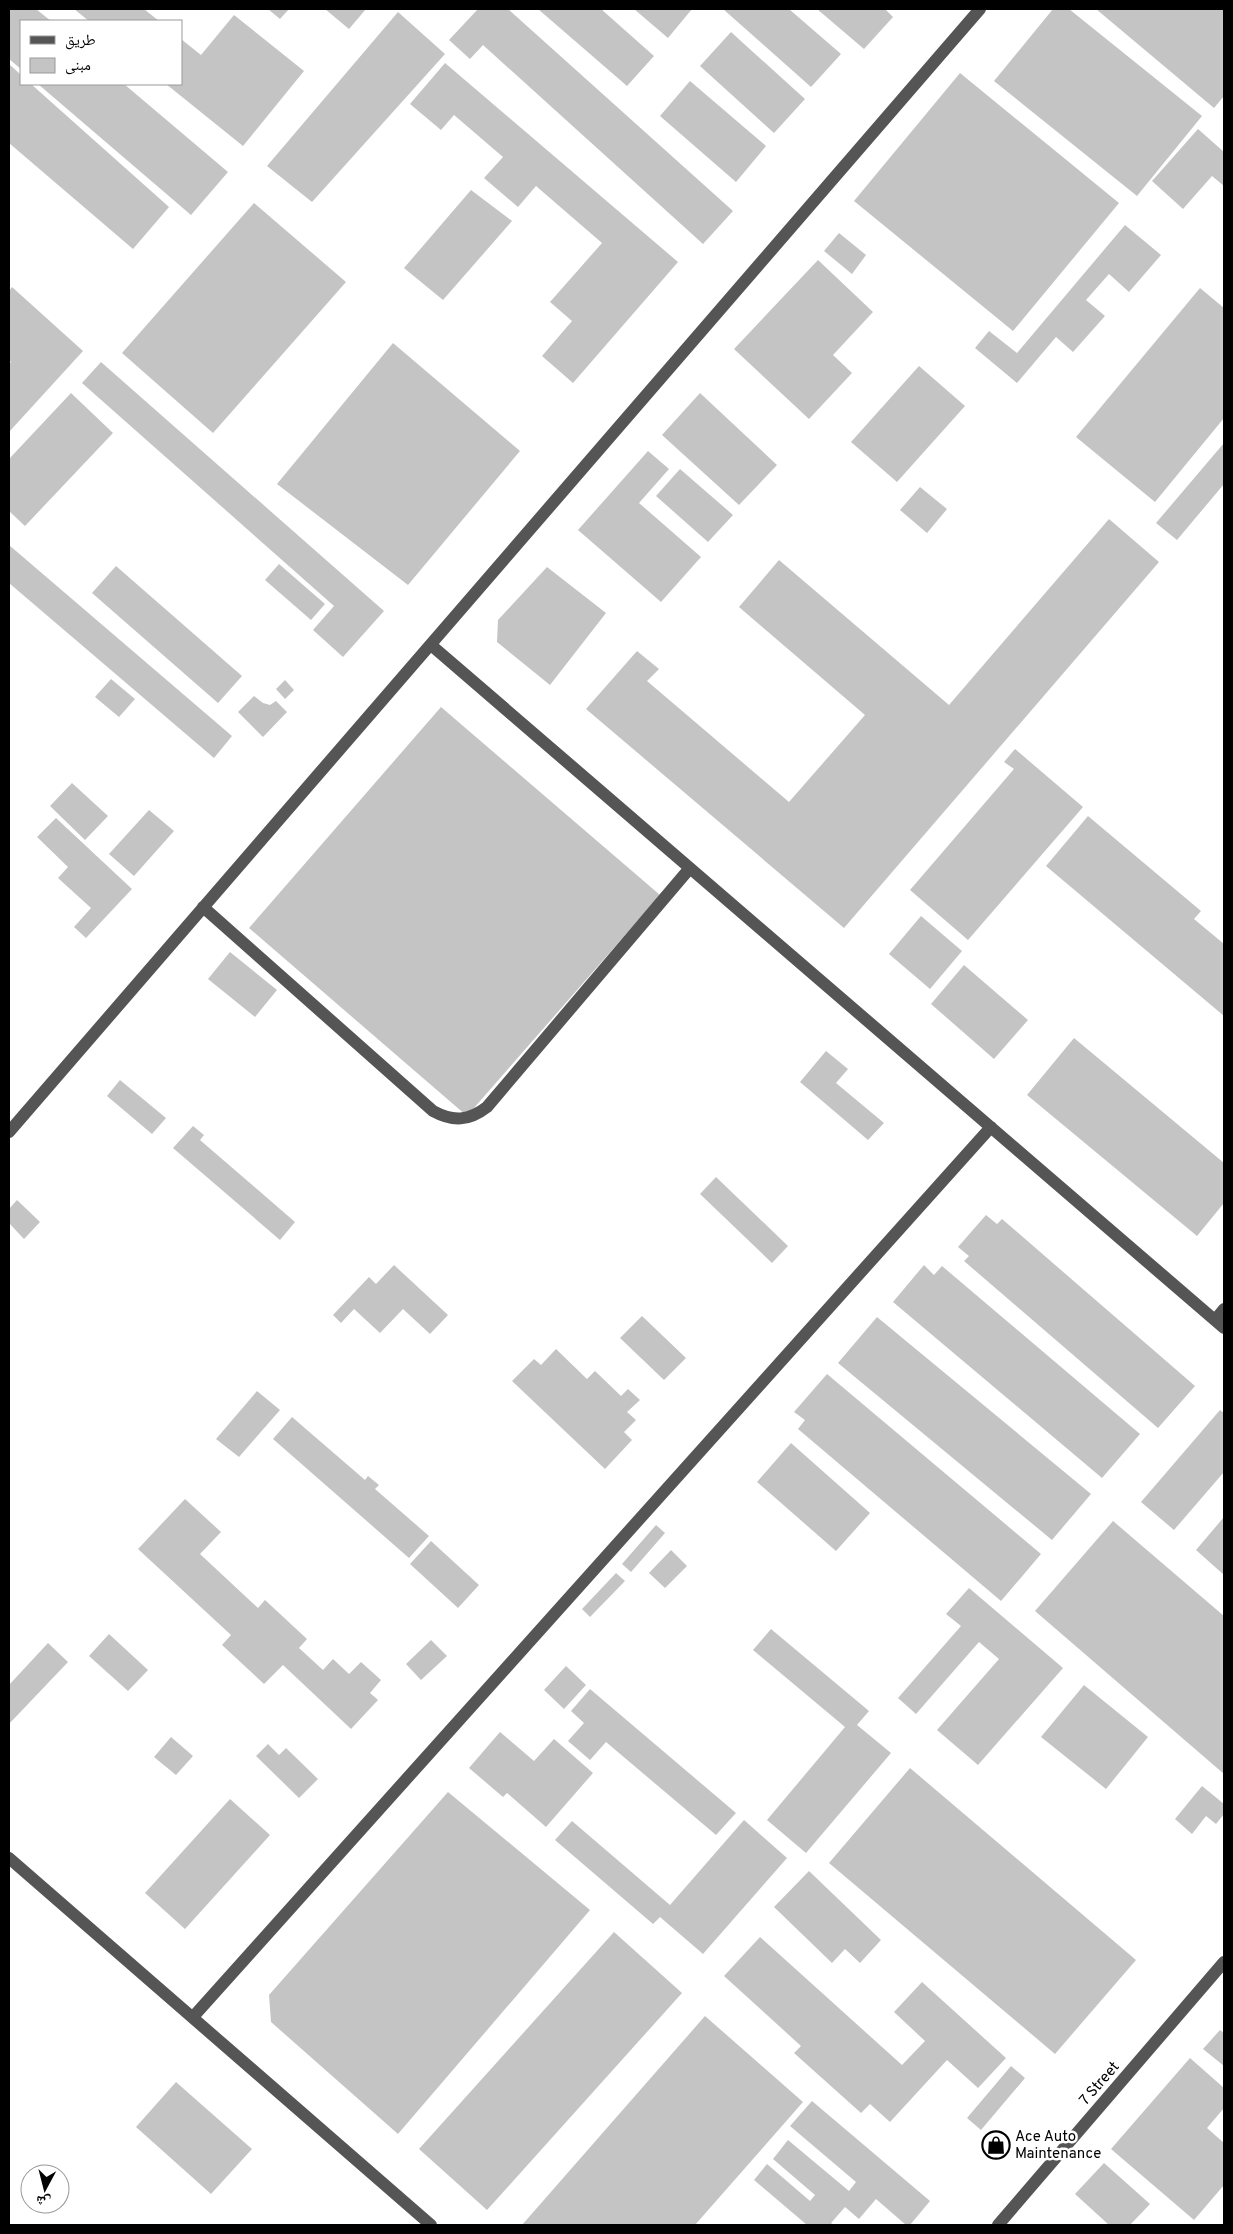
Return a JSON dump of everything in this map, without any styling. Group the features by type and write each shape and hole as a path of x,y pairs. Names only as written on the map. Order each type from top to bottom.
{"street":[{"path":"9,1132 980,9"},
{"path":"431,645 1220,1324 1224,1309"},
{"path":"203,907 433,1111 443,1117 460,1119 478,1114 487,1107 690,868"},
{"path":"193,2017 991,1127"},
{"path":"9,1858 431,2225"},
{"name":"7 Street","path":"998,2225 1224,1962"}],"building":[{"path":"9,9 36,9 50,20 20,20 20,68 9,59"},
{"path":"74,9 144,9 158,20 88,20"},
{"path":"268,9 289,9 280,19"},
{"path":"325,9 366,9 349,29"},
{"path":"478,9 508,9 733,211 703,244 483,45 470,59 449,40"},
{"path":"538,9 601,9 654,56 627,86"},
{"path":"634,9 692,9 668,38"},
{"path":"723,9 789,9 841,54 811,87"},
{"path":"817,9 885,9 893,17 864,49"},
{"path":"1053,9 1069,9 1202,116 1137,196 994,81"},
{"path":"1096,9 1224,9 1224,96 1214,108"},
{"path":"398,12 445,54 312,202 267,166"},
{"path":"234,15 304,71 243,146 167,85 182,85 182,40 201,55"},
{"path":"731,32 805,99 774,133 700,66"},
{"path":"445,63 678,262 573,383 542,356 572,321 550,302 602,243 536,186 518,207 484,178 503,157 454,115 441,130 410,104"},
{"path":"9,64 20,74 20,85 32,85 169,207 133,249 9,143"},
{"path":"960,73 1119,203 1013,331 854,201"},
{"path":"690,81 766,146 736,182 660,116"},
{"path":"39,85 125,85 228,172 191,215"},
{"path":"1198,129 1224,152 1224,186 1212,176 1183,209 1152,181"},
{"path":"471,190 512,221 443,300 404,268"},
{"path":"254,203 346,282 213,433 122,353"},
{"path":"1125,225 1161,255 1129,292 1109,274 1086,300 1105,316 1073,352 1056,337 1017,383 975,348 989,331 1017,353"},
{"path":"839,233 866,255 852,274 824,251"},
{"path":"818,260 873,312 833,355 852,373 809,419 734,349"},
{"path":"12,287 83,351 9,432 9,364 11,362 9,360 9,291"},
{"path":"1200,288 1224,308 1224,418 1155,502 1076,437"},
{"path":"393,343 520,451 408,585 277,484"},
{"path":"101,362 384,611 343,657 313,630 334,606 82,383"},
{"path":"919,366 965,406 897,482 851,442"},
{"path":"71,393 113,433 25,526 9,511 9,459"},
{"path":"700,393 777,465 739,505 662,435"},
{"path":"1224,443 1224,484 1177,540 1156,523"},
{"path":"648,451 669,469 639,503 701,557 661,602 578,530"},
{"path":"680,469 733,515 708,542 656,496"},
{"path":"920,487 947,509 927,533 900,510"},
{"path":"1109,519 1159,562 844,928 586,709 637,651 659,669 647,681 789,802 865,715 739,607 779,560 949,705"},
{"path":"9,545 232,736 214,758 9,583"},
{"path":"279,564 325,604 311,620 265,580"},
{"path":"116,566 242,676 218,703 92,593"},
{"path":"547,567 606,613 550,685 497,642 498,620"},
{"path":"111,679 135,699 119,717 95,697"},
{"path":"285,680 294,690 285,699 276,689"},
{"path":"254,696 263,703 270,705 276,701 287,712 263,737 238,712"},
{"path":"441,707 660,895 467,1116 249,928"},
{"path":"1015,749 1083,807 968,940 910,890 1014,769 1004,762"},
{"path":"72,783 108,816 85,840 50,806"},
{"path":"149,810 174,831 134,876 109,854"},
{"path":"1088,816 1201,911 1194,919 1224,944 1224,1016 1046,866"},
{"path":"56,818 132,889 86,938 74,927 91,908 58,878 68,867 37,837"},
{"path":"921,916 962,951 930,989 889,954"},
{"path":"230,952 277,990 255,1017 208,979"},
{"path":"964,965 1028,1020 994,1059 931,1004"},
{"path":"1074,1038 1224,1163 1224,1203 1197,1236 1027,1095"},
{"path":"826,1051 848,1069 836,1083 884,1123 868,1140 800,1082"},
{"path":"120,1080 166,1118 152,1134 107,1096"},
{"path":"193,1126 204,1135 200,1140 295,1222 280,1240 173,1148"},
{"path":"716,1177 788,1246 772,1263 700,1194"},
{"path":"17,1200 40,1222 24,1239 9,1223 9,1209"},
{"path":"986,1215 997,1224 1002,1219 1195,1386 1158,1428 964,1261 969,1256 958,1247"},
{"path":"394,1265 448,1315 430,1334 403,1309 380,1333 354,1309 341,1323 333,1315 369,1277 376,1284"},
{"path":"924,1265 934,1275 942,1266 1140,1434 1102,1478 893,1302"},
{"path":"642,1316 686,1358 664,1380 620,1338"},
{"path":"877,1317 1091,1494 1052,1540 838,1363"},
{"path":"556,1349 587,1379 595,1371 621,1396 628,1389 640,1400 627,1412 636,1420 624,1432 632,1440 605,1469 512,1381 534,1359 541,1365"},
{"path":"827,1374 1041,1554 1001,1601 798,1429 805,1420 794,1412"},
{"path":"257,1391 280,1410 239,1457 216,1439"},
{"path":"1220,1410 1224,1413 1224,1472 1174,1530 1141,1502"},
{"path":"292,1417 365,1480 368,1476 379,1485 375,1489 429,1536 409,1558 273,1439"},
{"path":"791,1443 870,1513 836,1551 757,1482"},
{"path":"185,1499 221,1532 200,1554 258,1608 265,1600 307,1639 299,1648 323,1670 333,1659 349,1674 361,1662 381,1680 370,1693 378,1700 351,1729 283,1665 264,1684 222,1645 231,1635 138,1549"},
{"path":"1224,1517 1224,1575 1196,1550"},
{"path":"1113,1521 1224,1616 1224,1774 1035,1611"},
{"path":"656,1525 665,1533 631,1572 622,1564"},
{"path":"431,1541 479,1585 458,1608 410,1564"},
{"path":"671,1550 687,1566 665,1588 649,1573"},
{"path":"616,1573 625,1581 590,1617 582,1609"},
{"path":"969,1588 1063,1668 978,1765 937,1730 999,1659 979,1642 916,1714 898,1698 961,1626 946,1614"},
{"path":"771,1629 869,1711 857,1725 891,1753 806,1853 767,1820 845,1727 753,1650"},
{"path":"109,1634 148,1670 128,1691 89,1656"},
{"path":"431,1640 447,1656 421,1680 406,1664"},
{"path":"48,1643 68,1662 9,1724 9,1685"},
{"path":"566,1666 586,1685 564,1709 544,1690"},
{"path":"1084,1685 1148,1737 1106,1789 1041,1737"},
{"path":"590,1689 736,1813 716,1835 606,1742 590,1760 568,1741 584,1723 571,1711"},
{"path":"500,1732 534,1761 554,1739 593,1773 546,1827 507,1793 503,1797 469,1768"},
{"path":"171,1737 193,1756 176,1775 154,1757"},
{"path":"268,1744 279,1755 286,1748 318,1779 299,1798 256,1756"},
{"path":"910,1768 1136,1960 1055,2054 829,1863"},
{"path":"1202,1786 1224,1804 1224,1814 1216,1824 1206,1816 1192,1834 1175,1819"},
{"path":"448,1792 590,1910 398,2134 271,2022 269,1995"},
{"path":"230,1799 270,1835 185,1929 145,1893"},
{"path":"744,1820 787,1858 703,1954 660,1917 653,1924 555,1840 572,1821 670,1905"},
{"path":"809,1871 881,1940 860,1963 845,1949 832,1963 774,1907"},
{"path":"614,1932 682,1993 487,2210 419,2149"},
{"path":"760,1937 902,2065 925,2041 894,2012 922,1982 1006,2058 978,2088 947,2060 890,2122 870,2104 861,2113 794,2053 801,2046 724,1976"},
{"path":"705,2016 803,2102 695,2225 522,2225"},
{"path":"1220,2030 1224,2033 1224,2066 1203,2049"},
{"path":"1190,2058 1224,2088 1224,2108 1207,2128 1224,2143 1224,2185 1194,2220 1111,2149"},
{"path":"1011,2066 1025,2078 981,2130 967,2118"},
{"path":"176,2082 252,2149 211,2194 136,2127"},
{"path":"812,2101 930,2201 910,2225 906,2225 876,2199 859,2219 845,2207 831,2223 834,2225 807,2225 754,2180 767,2164 810,2201 815,2195 773,2159 788,2140 849,2191 856,2182 790,2126"},
{"path":"1104,2163 1150,2204 1130,2225 1109,2225 1075,2194"}],"place":[{"name":"Ace Auto Maintenance","path":"996,2145"}]}
